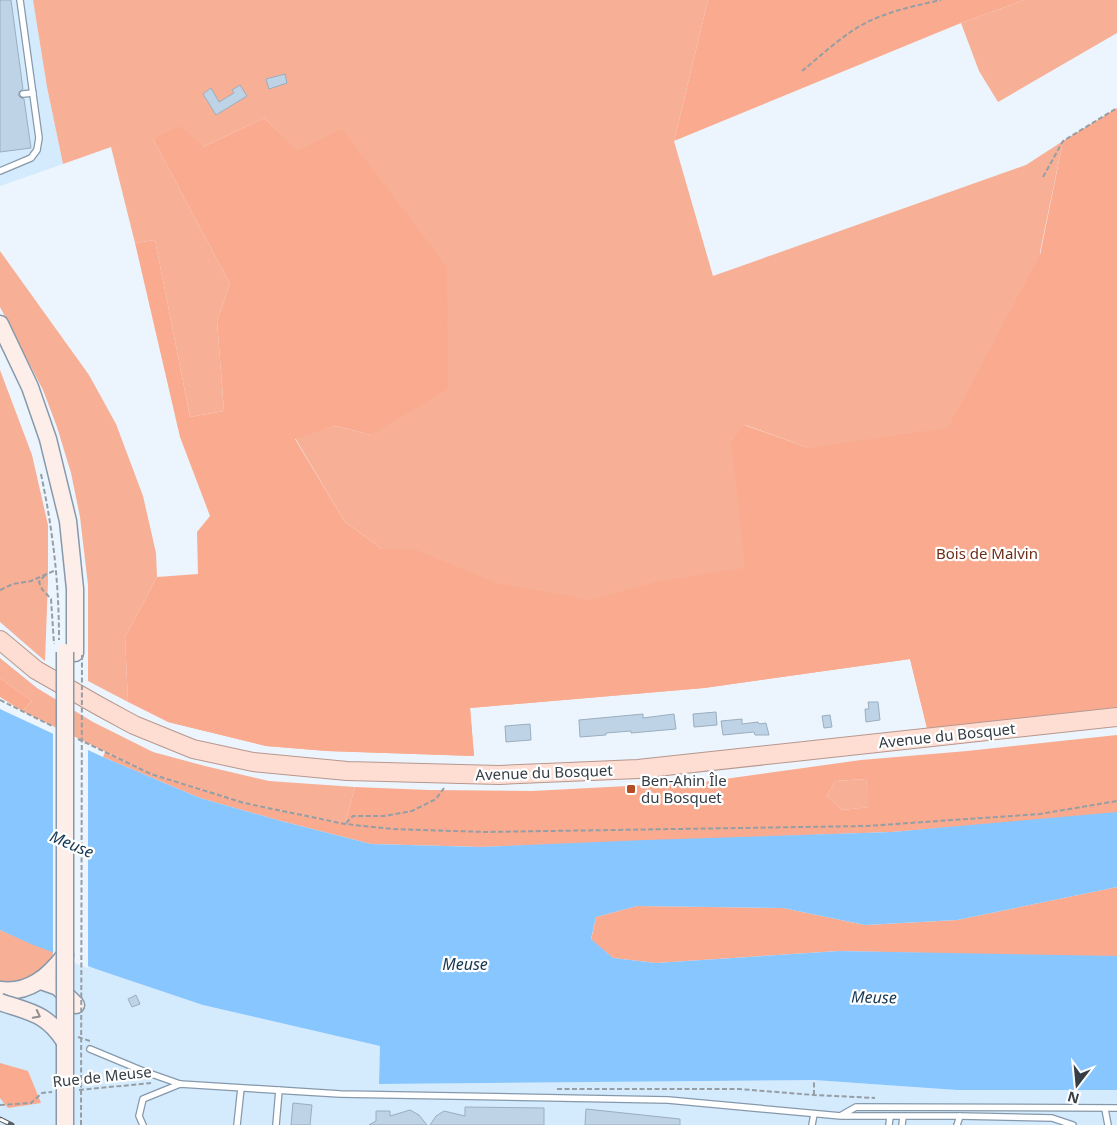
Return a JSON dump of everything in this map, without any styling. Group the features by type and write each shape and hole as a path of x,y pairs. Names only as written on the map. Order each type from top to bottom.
{"main road":[{"path":"0,324 30,387 48,439 68,521 75,589 70,650 65,955 70,999 64,1042 65,1125"},
{"path":"1,349 21,391 41,450 52,492 62,556 70,650 70,999 75,1125"},
{"name":"Avenue du Bosquet","path":"0,640 36,670 98,706 134,725 193,749 253,762 347,771 499,775 638,769 1117,717"},
{"path":"0,990 20,989 41,981 65,955"},
{"path":"41,981 50,983 70,999"},
{"path":"0,1002 41,1016 58,1031 64,1042"}],"lane":[{"path":"0,171 31,158 37,150 39,138 20,0"},
{"path":"23,94 33,93"},
{"path":"90,1049 180,1084 340,1094 668,1100 840,1116 1052,1118 1073,1125"},
{"path":"143,1125 139,1116 143,1099 180,1084"},
{"path":"237,1125 241,1088"},
{"path":"276,1125 278,1090"},
{"path":"840,1116 856,1107 1117,1108"},
{"path":"1105,1109 1108,1125"},
{"path":"812,1125 814,1114"},
{"path":"902,1125 903,1116"},
{"path":"957,1125 960,1116"},
{"path":"889,1125 890,1117"}],"path":[{"path":"802,71 840,40 872,19 906,8 941,0"},
{"path":"1043,177 1063,141 1117,108"},
{"path":"41,472 52,524 56,570 70,650 81,1125"},
{"path":"0,590 13,584 31,581 56,570"},
{"path":"105,752 151,774 244,803 345,824 393,829 485,832 866,826 1040,814 1117,801"},
{"path":"345,824 353,816 384,816 412,811 436,799 454,774"},
{"name":"Rue de Meuse","path":"71,1090 160,1082 168,1079"},
{"path":"814,1080 814,1095"},
{"name":"Rue de Meuse","path":"0,1105 31,1103 42,1094 52,1092"}],"shaded area":[{"path":"0,0 33,0 47,87 63,164 0,186"},
{"path":"0,930 203,1005 380,1046 379,1084 814,1080 957,1090 1117,1090 1117,1125 0,1125"}],"green space":[{"path":"33,0 708,0 674,141 713,276 1026,165 1063,141 1040,252 1117,707 927,728 910,659 704,688 470,708 474,756 327,751 266,746 168,722 196,616 382,549 345,522 295,438 336,426 371,435 297,152 264,118 203,147 153,139 230,284 217,321 224,411 190,417 155,240 135,243 111,147 63,164 47,87","holes":["745,425 809,448 731,440"]},
{"path":"708,0 1024,0 961,23 674,141"},
{"path":"1024,0 1117,0 1117,33 998,102 979,71 961,23"},
{"name":"Bois de Malvin","path":"1117,108 1117,707 927,728 910,659 704,688 470,708 474,756 327,751 266,746 168,722 128,702 125,637 157,577 198,574 197,532 210,516 180,437 135,243 155,240 190,417 224,411 217,321 230,284 153,139 180,126 203,147 264,118 297,151 342,129 447,267 448,389 371,435 336,426 295,439 345,522 382,549 416,550 497,583 590,600 660,581 745,568 731,440 744,425 809,448 948,428 1040,255 1063,141"},
{"path":"0,251 89,375 116,424 143,496 156,553 157,577 125,637 128,702 88,681 88,585 80,517 71,473 43,390 0,307"},
{"path":"0,370 32,455 48,525 45,661 0,622"},
{"path":"0,658 37,688 93,722 153,752 269,781 355,787 345,824 244,803 151,774 22,711 32,701 0,678"},
{"path":"0,678 32,701 22,711 0,697"},
{"path":"1117,735 1117,812 892,832 481,847 371,844 200,798 103,757 105,752 151,774 244,803 345,824 355,787 532,791 703,782 861,760","holes":["866,779 869,807 842,810 827,796 835,781"]},
{"path":"866,779 870,807 842,810 827,796 835,781"},
{"path":"1117,887 1117,956 1113,957 839,951 656,963 613,958 591,940 596,917 637,906 783,908 865,925 957,920"},
{"path":"0,930 53,952 47,967 25,979 0,982"},
{"path":"0,1063 28,1071 41,1103 8,1108 0,1098"}],"water":[{"name":"Meuse","path":"0,709 103,757 200,798 371,844 481,847 892,832 1117,812 1117,887 957,920 865,925 783,908 637,906 596,917 591,939 613,958 656,963 839,951 1117,956 1117,1090 957,1090 814,1080 379,1084 380,1046 203,1005 96,969 0,930"}],"pier":[{"path":"53,732 88,748 88,968 53,955"}],"building":[{"path":"0,0 11,0 23,89 18,95 24,99 31,148 0,152"},
{"path":"285,74 287,83 269,89 266,79"},
{"path":"240,85 247,96 216,115 203,94 211,88 219,102 234,93 232,90"},
{"path":"868,702 878,702 880,720 866,722 865,709 869,709"},
{"path":"716,712 717,725 694,727 693,714"},
{"path":"643,714 643,718 674,714 676,729 606,733 606,735 580,737 579,720"},
{"path":"830,715 832,727 824,728 822,716"},
{"path":"742,719 742,724 766,723 769,735 755,735 754,732 723,735 721,721"},
{"path":"530,724 531,740 506,742 505,726"},
{"path":"136,995 140,1004 132,1007 128,999"},
{"path":"293,1103 312,1105 310,1125 291,1125"},
{"path":"465,1107 544,1108 544,1125 430,1125 436,1116 444,1111 465,1116"},
{"path":"586,1109 680,1119 680,1125 585,1125"},
{"path":"410,1110 419,1115 427,1125 369,1125 376,1121 376,1111 390,1111 390,1116"}],"railway":[{"path":"0,1119 12,1125"}],"place":[{"name":"Ben-Ahin Île du Bosquet","path":"631,789"}]}
